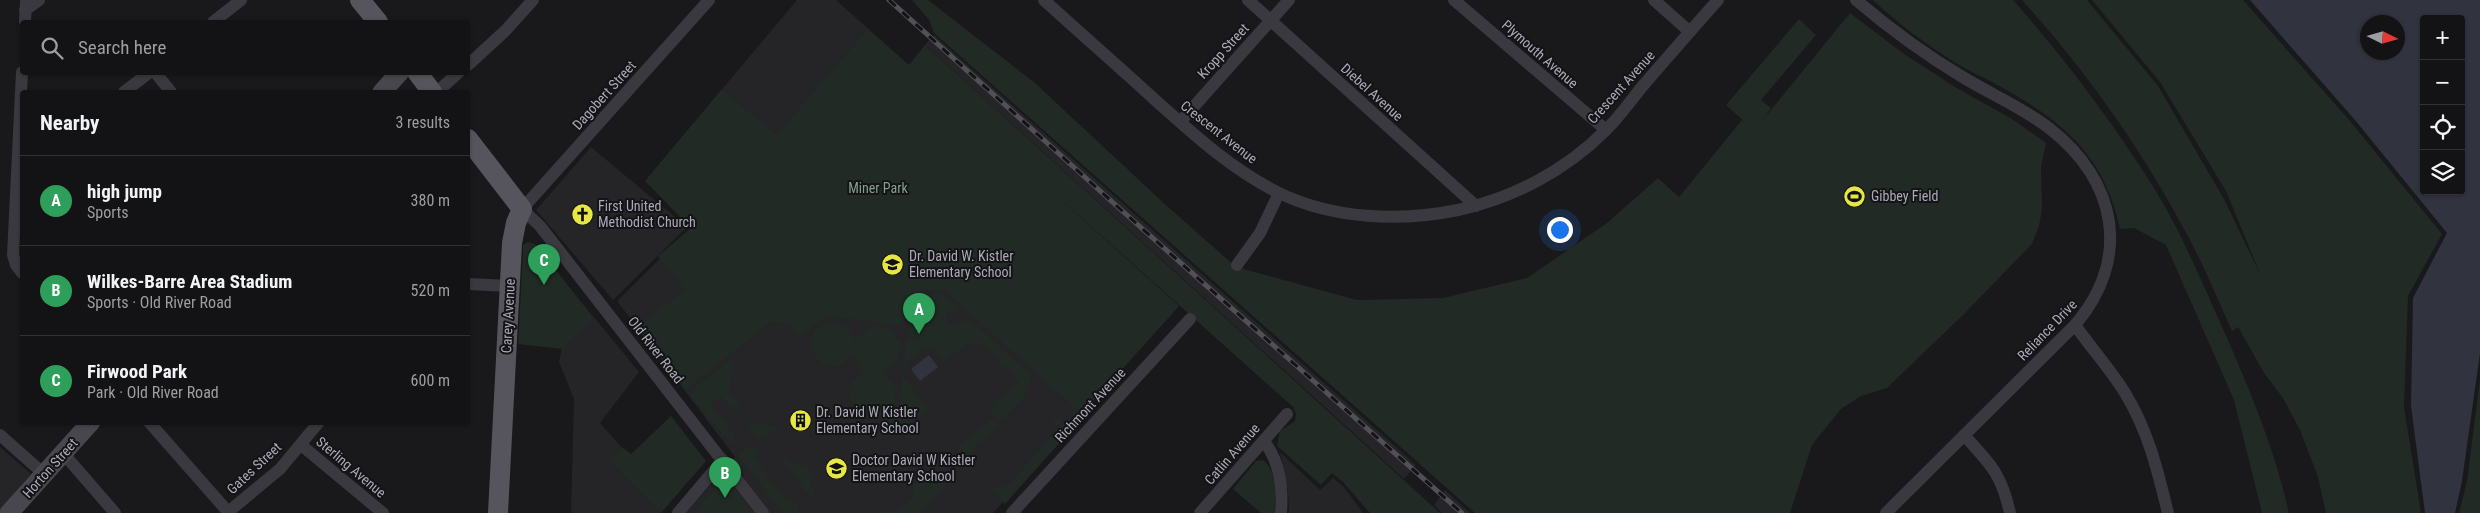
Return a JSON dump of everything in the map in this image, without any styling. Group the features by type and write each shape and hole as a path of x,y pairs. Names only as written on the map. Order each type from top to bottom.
{"main road":[{"path":"360,0 376,20"},
{"path":"384,90 397,75"},
{"path":"419,75 430,90"},
{"path":"470,142 522,209"},
{"name":"Carey Avenue","path":"498,513 512,243 516,223 522,209"},
{"name":"Horton Street","path":"9,513 88,425"}],"street":[{"path":"25,11 38,0"},
{"path":"216,20 241,0"},
{"path":"470,63 505,31 533,0"},
{"name":"Dagobert Street","path":"522,209 709,0"},
{"name":"Crescent Avenue","path":"1044,0 1180,122 1234,166 1279,193 1311,204 1363,216 1408,217 1476,206 1514,193 1550,174 1606,130 1718,0"},
{"name":"Diebel Avenue","path":"1248,0 1476,206"},
{"name":"Kropp Street","path":"1180,122 1289,0"},
{"name":"Plymouth Avenue","path":"1454,0 1606,130"},
{"path":"1654,0 1690,32"},
{"name":"Reliance Drive","path":"1856,0 1926,54 2047,126 2071,146 2097,180 2108,212 2110,249 2101,287 2090,307 2075,325 1886,513"},
{"path":"22,75 22,90"},
{"path":"127,90 146,75"},
{"path":"157,75 169,90"},
{"path":"439,90 456,75"},
{"path":"20,173 13,255 20,270"},
{"path":"1237,264 1260,233 1279,193"},
{"name":"Old River Road","path":"522,209 540,226 724,460 763,513"},
{"path":"470,284 510,286"},
{"name":"Richmont Avenue","path":"1012,513 1190,319"},
{"path":"2075,325 2125,393 2137,417 2156,463 2168,513"},
{"name":"Catlin Avenue","path":"1200,513 1287,414"},
{"path":"152,425 228,513"},
{"name":"Gates Street","path":"228,513 280,469 317,425"},
{"path":"0,435 44,474"},
{"path":"1964,435 1996,470 2005,491 2010,513"},
{"path":"1264,441 1274,456 1281,478 1281,513"},
{"name":"Sterling Avenue","path":"301,445 383,513"},
{"path":"63,453 115,513"},
{"path":"678,513 724,460"}],"shaded area":[{"name":"Dr. David W. Kistler Elementary School","path":"797,0 836,0 1179,306 993,513 686,513 735,457 617,301 691,228 645,181"},
{"path":"2250,0 2480,0 2480,353 2462,481 2455,513 2425,513 2411,406 2413,298 2447,233 2355,120"},
{"path":"934,35 1416,465 1404,479 925,45"},
{"path":"591,147 687,227 613,300 536,210"},
{"path":"594,317 639,372 600,423 623,449 661,513 571,513 574,399 559,362 562,347"},
{"path":"929,355 938,367 920,381 911,369"},
{"path":"0,447 31,474 0,509"},
{"path":"1280,452 1320,490 1333,478 1343,486 1363,513 1289,513 1288,491"},
{"path":"1445,490 1470,513 1442,513 1434,505"}],"green space":[{"path":"912,0 928,0 1035,83 1167,206 1236,267 1357,300 1443,298 1527,278 1607,223 1658,178 1679,197 1742,120 1744,121 1726,105 1799,19 1816,35 1761,100 1771,108 1762,121 1850,13 1904,54 1955,87 2012,119 2046,143 2041,167 2042,209 2039,226 2032,244 1965,313 1887,388 1861,396 1841,409 1812,445 1790,513 1475,513 934,33 929,20"},
{"path":"1873,0 2013,0 2051,45 2122,139 2154,188 2183,240 2234,353 2252,398 2277,466 2289,513 2262,513 2234,400 2166,245 2134,228 2120,229 2113,202 2103,179 2091,159 2059,125 2018,96 1959,65 1922,41"},
{"path":"2022,0 2087,0 2158,86 2224,199 2261,276 2226,191 2160,82 2092,0 2243,0 2350,121 2442,234 2408,296 2404,407 2421,513 2326,513 2318,477 2300,430 2283,398 2264,373 2238,327 2232,331 2197,253 2173,209 2114,115 2070,56"},
{"name":"Miner Park","path":"868,29 909,65 925,45 1440,513 1370,513 1343,482 1332,473 1321,485 1277,446 1280,431 1295,421 1296,414 1293,407 1009,153 1179,306 1082,414 945,291 927,289 906,302 904,321 899,325 826,316 799,337 790,324 771,322 685,390 636,327 685,290 658,256 691,228 645,181 722,89 776,135"},
{"path":"528,242 535,244 594,318 562,349 518,344 523,245"},
{"path":"944,294 960,310 959,313 957,309 952,313 946,313 946,319 949,324 958,324 964,320 972,321 1029,373 1030,386 1027,392 1004,419 991,416 993,403 1019,383 1007,367 1004,369 984,344 967,344 944,362 935,350 924,349 906,363 904,375 903,373 906,339 921,340 908,338 911,306 928,295"},
{"path":"827,321 845,326 855,339 871,326 890,329 901,343 897,362 883,373 896,387 894,405 880,417 861,415 850,400 851,383 864,371 853,354 839,367 822,364 811,351 813,332"},
{"path":"729,361 733,363 729,391 741,406 731,408 721,397 711,404 733,433 735,439 730,444 691,396 692,390"},
{"path":"902,374 929,410 895,432 888,422 889,415 899,407"},
{"path":"2480,379 2480,513 2459,513 2467,481"},
{"path":"671,416 706,461 661,513 610,461 622,447 631,454"},
{"path":"1054,419 1060,419 1071,430 1005,504 992,491 993,488 1007,486 1054,434 1060,425 1053,424"},
{"path":"991,420 997,421 998,425 983,443 980,441 966,458 958,451 960,444"},
{"path":"753,423 777,426 777,429 765,439 760,435 758,438 747,428"},
{"path":"750,446 759,449 760,454 753,457 785,498 794,501 798,507 798,513 783,513 738,456"},
{"path":"787,457 792,464 807,465 812,473 811,488 815,493 812,497 810,497 782,461"},
{"path":"1263,460 1274,477 1275,513 1261,513 1233,489 1256,461"},
{"path":"942,475 948,482 920,513 881,513 881,510 896,512 912,499 913,485 921,479 935,480"},
{"path":"721,481 731,483 754,513 694,513"}],"railway":[{"path":"889,0 1119,208 1462,513"}],"place":[{"name":"Gibbey Field","path":"1855,196"},
{"name":"First United Methodist Church","path":"582,214"},
{"name":"Dr. David W. Kistler Elementary School","path":"893,264"},
{"name":"Firwood Park","path":"544,285"},
{"name":"high jump","path":"919,334"},
{"name":"Dr. David W Kistler Elementary School","path":"800,420"},
{"name":"Doctor David W Kistler Elementary School","path":"836,468"},
{"name":"Wilkes-Barre Area Stadium","path":"725,498"}]}
